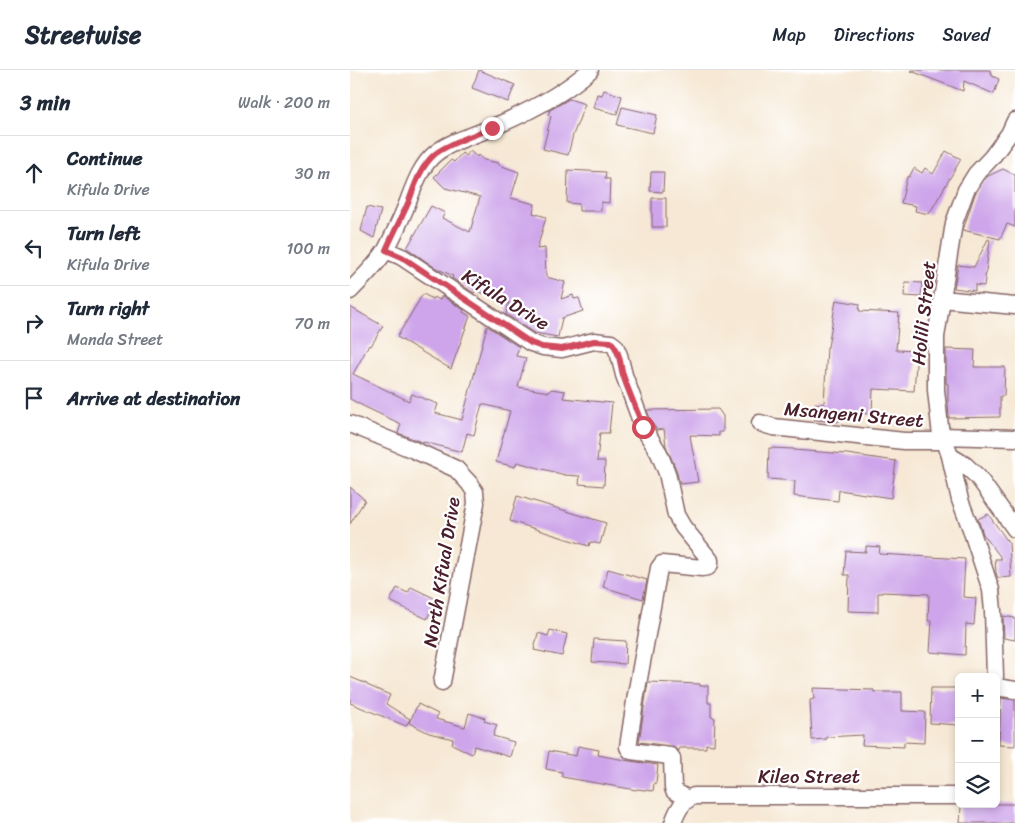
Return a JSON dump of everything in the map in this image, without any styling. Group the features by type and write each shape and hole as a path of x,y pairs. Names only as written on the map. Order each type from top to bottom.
{"street":[{"path":"350,291 386,250 414,185 425,166 435,154 528,111 560,92 590,70"},
{"name":"Holili Street","path":"945,445 936,390 936,338 954,223 966,190 976,174 992,157 1009,134 1015,121"},
{"name":"Kifula Drive","path":"386,250 402,257 531,343 542,347 562,349 594,341 611,342 615,346 643,427 667,473 676,515 710,560 708,567 702,568 662,564 659,568 628,747 631,751 672,758 672,788 688,799"},
{"path":"942,299 1015,306"},
{"name":"Msangeni Street","path":"760,423 772,427 945,445 1015,438"},
{"name":"North Kifual Drive","path":"350,424 456,469 469,482 474,492 476,503 442,682"},
{"path":"945,445 978,477 1015,529"},
{"path":"945,445 960,500 990,590 993,611 995,673"},
{"path":"1000,688 1015,690"},
{"name":"Kileo Street","path":"688,799 694,796 955,796"},
{"path":"673,823 679,808 688,799"}],"building":[{"path":"479,70 515,85 508,102 472,88"},
{"path":"911,70 990,70 992,76 999,79 994,94 964,81 963,91"},
{"path":"604,90 622,96 617,114 593,108 597,94 602,95"},
{"path":"569,99 585,104 573,135 568,155 543,149 551,116 548,115 550,110"},
{"path":"622,107 657,115 653,133 617,125"},
{"path":"470,151 484,160 499,163 499,165 519,172 511,198 535,204 533,213 546,217 537,249 545,248 546,277 565,282 561,299 573,295 574,299 579,298 583,311 562,318 558,337 534,333 506,314 509,302 476,291 474,293 452,278 453,276 434,267 407,248 431,206 445,213 442,218 470,232 480,197 445,188 434,177 451,160 454,162 462,153 466,156"},
{"path":"946,151 961,159 929,214 915,211 916,206 901,203 907,177 909,177 914,168 922,173 925,168 933,174"},
{"path":"1003,169 1015,175 1015,227 1007,224 1000,239 963,230 975,194 984,180"},
{"path":"568,170 606,172 605,179 610,179 609,203 601,202 601,211 579,211 579,204 567,203"},
{"path":"651,172 664,172 663,192 650,191"},
{"path":"652,198 666,198 666,227 652,227"},
{"path":"367,207 381,210 374,238 361,231"},
{"path":"988,239 990,240 984,286 975,285 975,291 954,288 958,265 974,267"},
{"path":"905,282 923,283 921,297 904,296"},
{"path":"423,294 440,300 442,296 470,316 451,369 397,337"},
{"path":"836,300 860,304 859,311 899,313 896,350 917,351 914,391 873,389 872,414 839,413 838,422 814,420 815,403 824,404 827,347"},
{"path":"350,307 383,326 371,346 369,345 353,374 409,401 412,394 438,404 435,413 462,420 487,326 519,347 516,356 526,358 518,387 549,392 551,389 565,391 563,398 612,403 609,433 600,433 597,461 605,461 604,486 579,484 580,476 565,475 517,462 515,467 496,462 510,411 482,404 474,435 467,433 462,452 424,443 398,433 401,424 350,399"},
{"path":"946,349 975,350 974,367 1005,367 1004,396 1000,396 1000,417 949,418"},
{"path":"718,409 723,416 723,432 719,432 719,436 690,435 698,482 680,484 666,446 664,429 657,430 647,410"},
{"path":"769,448 847,454 896,461 891,498 839,490 838,501 794,496 795,481 768,479"},
{"path":"350,487 365,500 350,524"},
{"path":"517,496 606,523 600,544 590,542 589,546 510,521"},
{"path":"988,514 1009,543 1011,577 998,578 996,573 995,559 1002,559 983,534 978,519"},
{"path":"866,546 880,547 879,554 965,559 963,597 976,598 974,625 966,624 965,655 930,652 932,621 928,621 929,594 882,592 878,593 878,612 848,611 849,575 844,575 846,551 866,552"},
{"path":"608,569 647,580 643,599 603,587"},
{"path":"411,587 436,599 427,619 390,601 397,588 408,593"},
{"path":"1003,616 1015,618 1015,640 1004,638"},
{"path":"550,630 567,634 562,656 534,650 538,633 548,636"},
{"path":"594,639 626,641 625,664 592,662"},
{"path":"350,677 390,695 386,704 410,719 406,726 350,703"},
{"path":"648,682 708,686 708,703 711,703 711,717 715,718 714,745 706,744 706,748 679,748 679,751 671,746 639,742"},
{"path":"813,688 902,692 902,711 925,712 924,743 904,742 904,747 862,745 863,735 826,737 827,739 812,740 810,700 814,699"},
{"path":"931,688 955,688 955,725 930,723"},
{"path":"1001,698 1015,700 1015,746 1000,745"},
{"path":"418,704 438,714 436,719 465,727 469,713 485,718 484,721 497,725 493,736 514,742 510,757 474,746 472,754 452,744 453,739 429,733 409,723"},
{"path":"578,746 599,750 598,755 658,765 653,791 636,790 562,777 562,772 546,769 549,751 576,756"},
{"path":"1000,804 1015,804 1015,823 960,823 961,808 1000,808"}],"route":[{"path":"492,128 435,154 425,166 414,185 386,250 402,257 531,343 542,347 562,349 594,341 611,342 619,355 624,376 643,427"}]}
